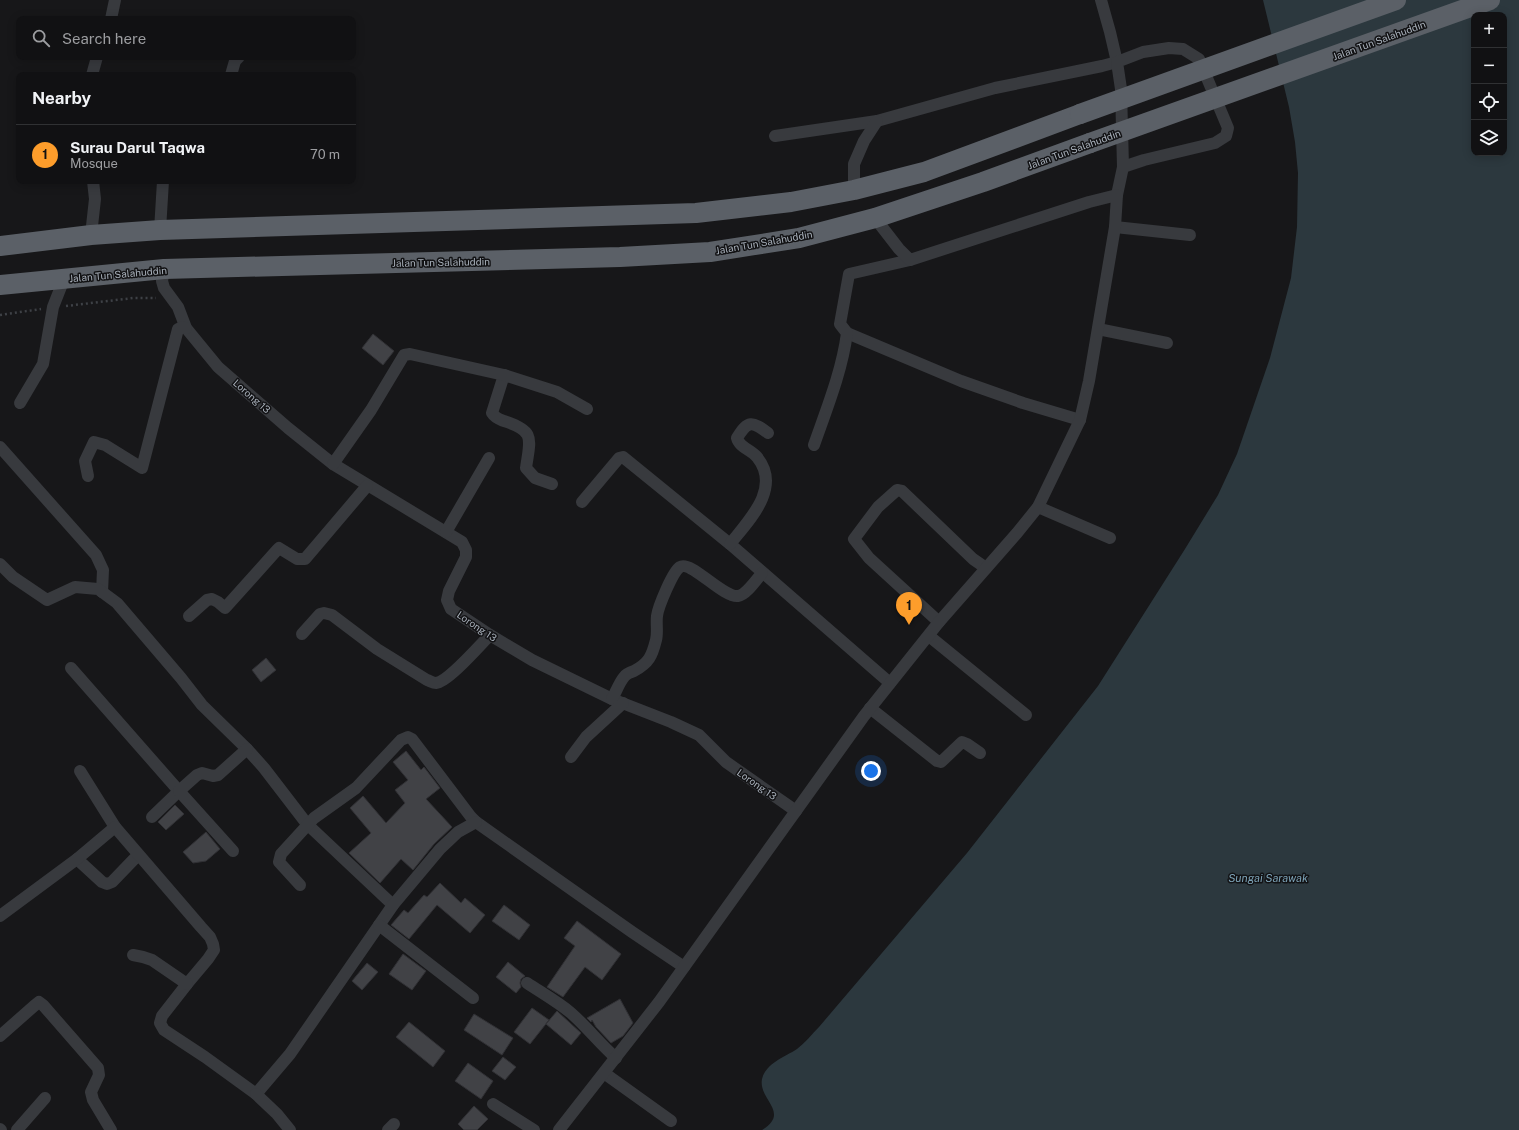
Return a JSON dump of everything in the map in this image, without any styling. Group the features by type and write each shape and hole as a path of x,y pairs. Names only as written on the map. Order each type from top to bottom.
{"highway":[{"path":"0,246 91,235 160,230 696,213 791,202 854,190 924,172 1396,0"},
{"name":"Jalan Tun Salahuddin","path":"0,285 164,269 620,258 710,252 799,238 876,218 983,182 1490,0"}],"street":[{"path":"112,16 115,0"},
{"path":"559,1130 659,1002 870,708 939,622 1038,507 1080,420 1089,381 1098,329 1115,226 1117,195 1123,167 1121,89 1110,32 1101,0"},
{"path":"775,136 877,121 995,88 1102,66 1143,52 1168,48 1183,49 1199,59 1228,128 1226,136 1215,143 1144,160 1123,167"},
{"path":"93,72 97,60"},
{"path":"231,72 236,60"},
{"path":"854,190 854,164 864,141 877,121"},
{"path":"91,235 95,199 93,184"},
{"path":"160,230 163,184"},
{"path":"1080,420 1023,403 961,381 847,333 840,324 849,274 910,260 1089,202 1117,195"},
{"path":"876,218 899,249 910,260"},
{"path":"1115,226 1190,236"},
{"name":"Lorong 13","path":"164,269 162,281 164,288 172,298 184,323 218,367 288,428 333,464 462,542 466,550 466,557 449,591 447,600 452,609 490,635 532,660 618,701 672,722 699,736 726,762 796,811"},
{"path":"20,403 43,364 53,308 64,279"},
{"path":"88,476 85,461 94,442 105,445 142,468 178,329 182,327 184,323"},
{"path":"1098,329 1166,343"},
{"path":"814,444 831,396 847,333"},
{"path":"333,464 371,410 404,355 410,354 504,375 557,392 587,409"},
{"path":"504,375 492,413 499,420 523,428 528,433 529,447 526,468 535,478 552,484"},
{"path":"730,544 758,508 763,495 766,479 763,467 756,456 740,444 737,438 744,427 749,424 756,424 768,433"},
{"path":"0,447 96,556 103,570 102,592"},
{"path":"582,502 619,458 623,457 730,544 890,683"},
{"path":"446,532 489,458"},
{"path":"189,616 207,600 212,599 225,608 279,548 297,559 305,559 368,486"},
{"path":"939,622 869,558 854,539 878,507 897,490 902,491 973,559 986,568"},
{"path":"1038,507 1110,538"},
{"path":"0,564 13,578 47,600 75,587 98,589 117,603 202,705 247,749 264,768 307,824 393,905"},
{"path":"570,758 586,737 618,701 624,676 644,666 650,658 657,639 657,615 662,599 680,567 685,566 692,569 731,595 739,596 745,592 762,573"},
{"path":"302,634 320,614 324,613 332,615 377,649 427,680 436,683 444,680 453,673 490,635"},
{"path":"929,636 1026,715"},
{"path":"71,668 233,851"},
{"path":"870,708 937,761 941,762 962,742 980,753"},
{"path":"300,885 279,862 281,854 307,824 356,788 401,740 408,737 412,739 470,817 476,822 684,967"},
{"path":"152,817 197,775 202,773 213,776 218,775 247,749"},
{"path":"80,771 115,827 201,927 213,944 214,950 208,959 162,1016 160,1023 164,1030 205,1057 256,1094 280,1125 290,1130"},
{"path":"256,1094 290,1054 393,905 440,849 458,832 476,822"},
{"path":"0,916 77,859 115,827"},
{"path":"77,859 102,882 107,884 112,882 138,855"},
{"path":"379,925 473,998"},
{"path":"133,955 152,960 187,984"},
{"path":"527,983 562,1005 616,1058"},
{"path":"0,1036 39,1002 43,1005 98,1068 99,1075 91,1092 93,1100 111,1130"},
{"path":"604,1073 671,1121"},
{"path":"17,1130 45,1098"},
{"path":"493,1104 534,1130"}],"path":[{"path":"0,315 133,298 172,298"}],"water":[{"name":"Sungai Sarawak","path":"1263,0 1519,0 1519,1130 762,1130 770,1124 774,1117 774,1111 764,1093 762,1086 764,1073 776,1061 800,1047 819,1027 967,853 1098,686 1218,495 1237,454 1270,358 1291,278 1297,227 1298,173 1295,142 1289,107"}],"building":[{"path":"373,334 394,351 383,365 362,348"},
{"path":"266,658 276,670 261,682 252,670"},
{"path":"406,751 421,770 424,767 440,788 426,799 452,827 434,844 413,870 401,859 380,883 349,853 371,833 350,808 363,796 386,823 405,803 395,790 408,780 393,762"},
{"path":"175,805 184,814 166,830 158,822"},
{"path":"206,832 220,849 206,861 193,863 183,852"},
{"path":"440,883 461,903 465,898 485,915 470,933 437,905 409,939 391,925 404,910 408,913 424,895 427,897"},
{"path":"504,905 530,925 519,940 492,921"},
{"path":"577,921 621,954 602,980 585,967 563,997 547,987 575,946 564,938"},
{"path":"403,954 426,971 412,990 389,974"},
{"path":"508,962 525,976 521,979 521,987 516,993 496,977"},
{"path":"367,963 378,972 362,990 352,981"},
{"path":"620,999 633,1023 623,1036 611,1043 596,1027 592,1020 591,1022 587,1018"},
{"path":"532,1008 549,1020 530,1044 514,1032"},
{"path":"557,1011 581,1033 571,1045 546,1024"},
{"path":"474,1014 513,1038 502,1055 464,1030"},
{"path":"409,1022 445,1051 433,1067 396,1037"},
{"path":"503,1057 516,1067 505,1080 492,1071"},
{"path":"468,1063 493,1081 481,1099 455,1081"},
{"path":"474,1106 488,1119 477,1130 464,1130 458,1124"}],"place":[{"name":"Surau Darul Taqwa","path":"909,625"}]}
